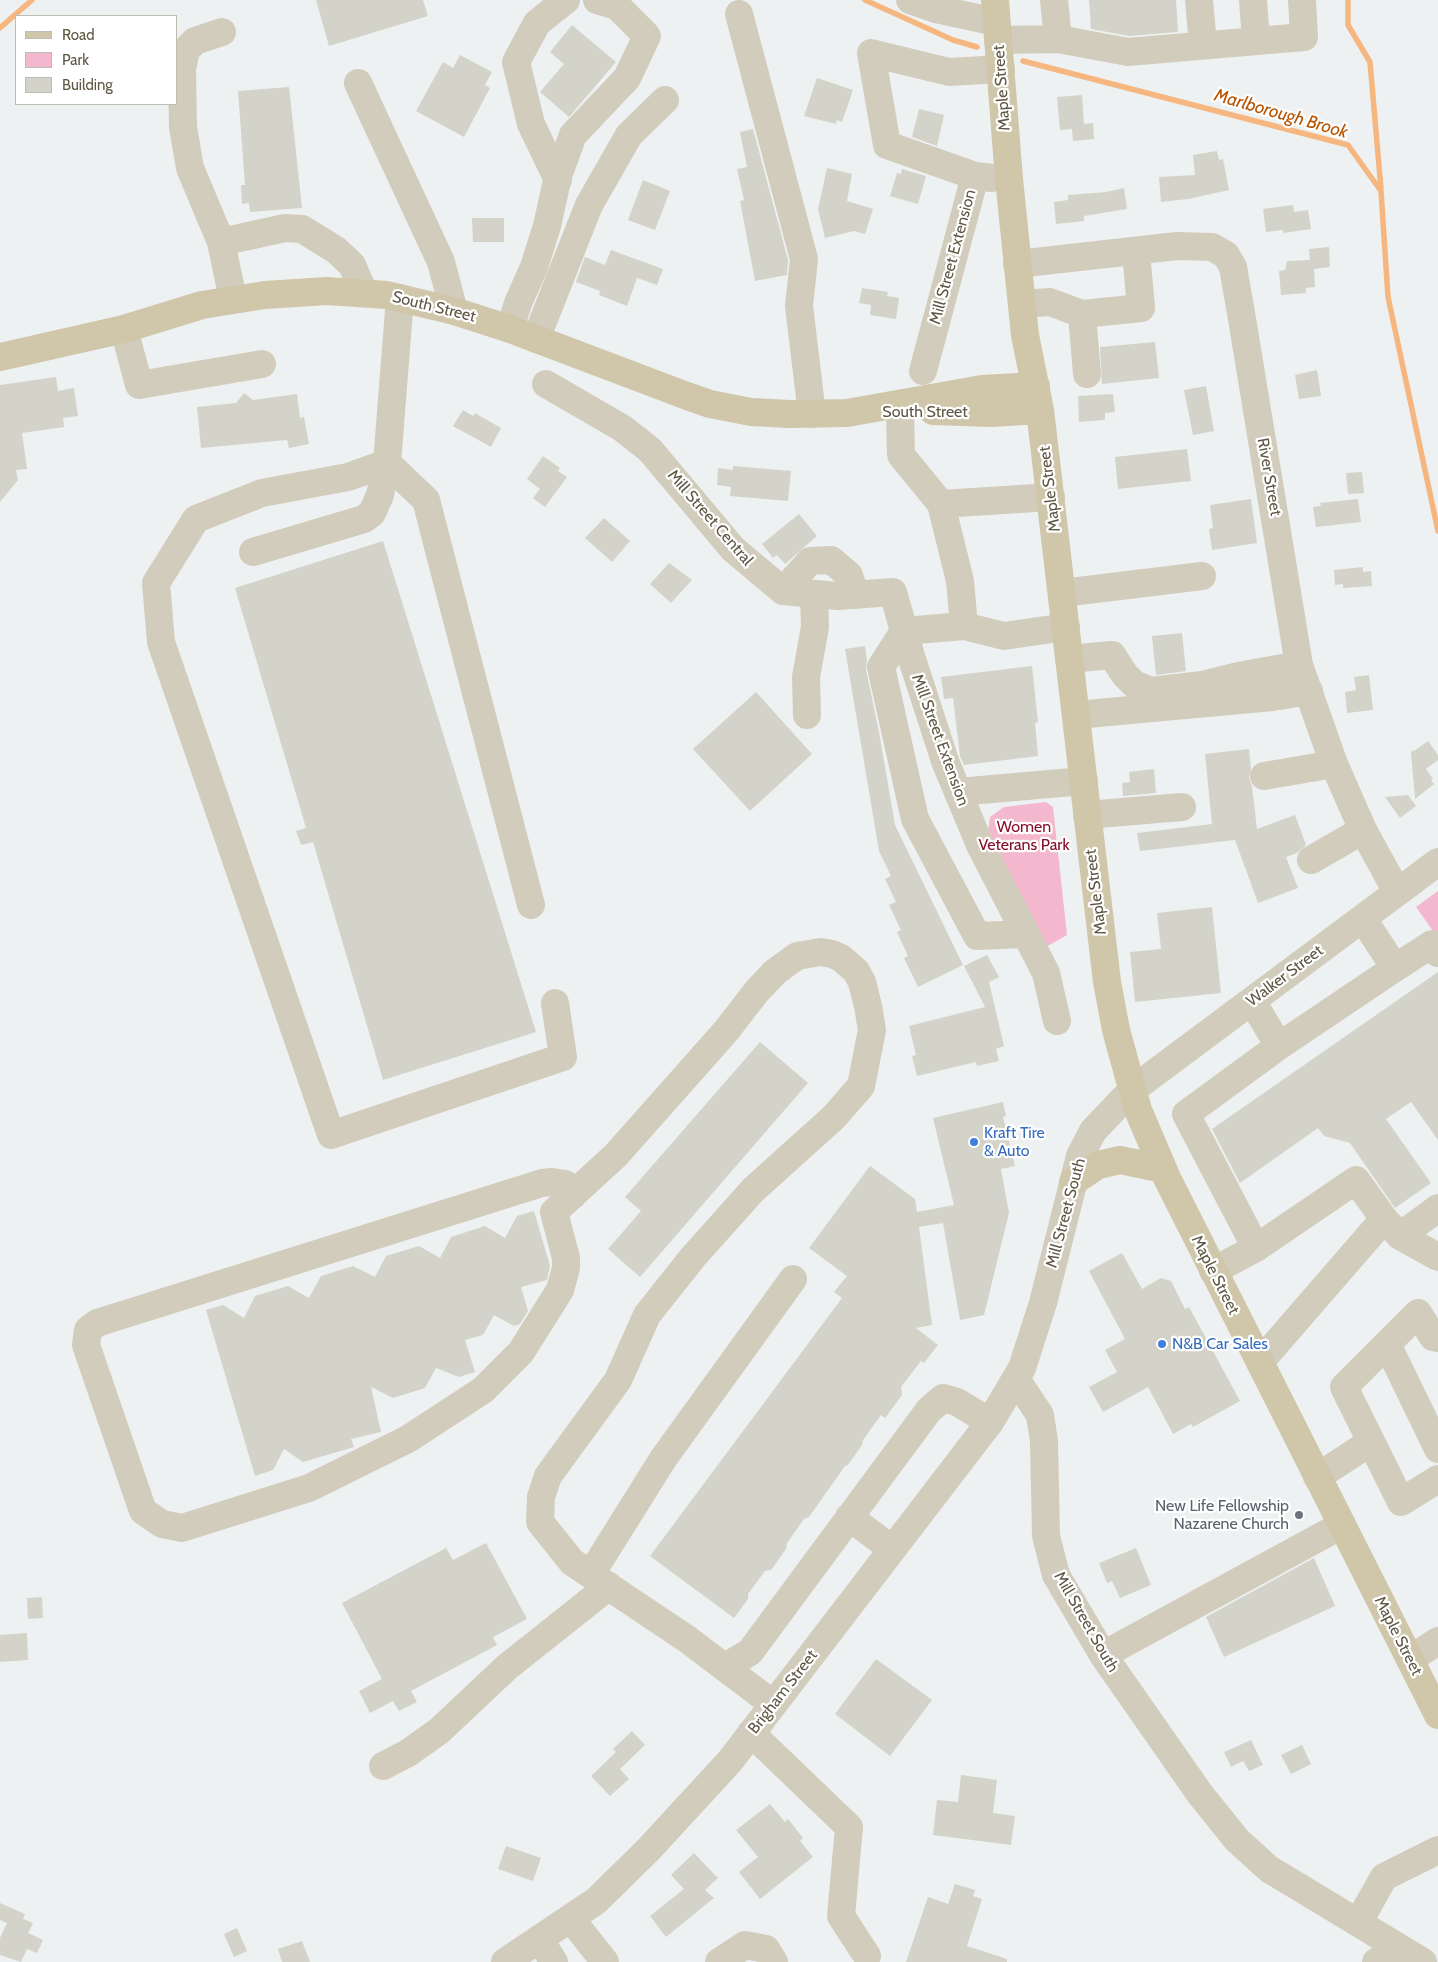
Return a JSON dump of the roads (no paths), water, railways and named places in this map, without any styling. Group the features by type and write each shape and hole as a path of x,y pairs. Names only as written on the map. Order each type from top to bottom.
{"main road":[{"name":"Maple Street","path":"996,21 1009,179 1025,335 1038,398 1107,982 1116,1030 1138,1110 1163,1169 1438,1715"},
{"name":"South Street","path":"0,357 124,329 171,314 233,299 296,292 364,293 400,298 454,311 510,329 710,404 751,412 812,414 859,412 1038,398"},
{"name":"South Street","path":"989,401 1003,377 1023,352 1025,335"},
{"name":"South Street","path":"859,412 900,412 989,401"},
{"name":"South Street","path":"989,401 1026,436 1047,468"},
{"path":"1073,1182 1098,1165 1120,1160 1163,1169"}],"street":[{"path":"558,180 531,124 516,62 536,24 566,0"},
{"path":"510,329 518,303 534,267 547,226 558,180 573,135 627,78 648,36 617,6 596,0"},
{"path":"910,0 936,10 996,21 1058,39 1128,52 1304,37 1302,0"},
{"path":"1054,0 1058,39"},
{"path":"1199,0 1203,45"},
{"path":"1254,0 1256,41"},
{"path":"740,14 804,259 799,306 812,414"},
{"path":"222,32 195,41 186,50 182,69 182,127 190,168 221,242 233,299"},
{"path":"975,176 887,145 871,53 949,72 1001,69"},
{"path":"358,83 441,262 454,311"},
{"path":"536,339 589,205 629,135 665,100"},
{"name":"Mill Street Extension","path":"923,371 975,176 1009,179"},
{"path":"221,242 285,228 302,229 336,250 352,265 364,293"},
{"name":"River Street","path":"1018,264 1177,246 1212,247 1226,255 1233,267 1273,496 1299,665 1334,764 1363,830 1397,892"},
{"path":"1022,304 1050,302 1082,314 1141,308 1136,250"},
{"path":"253,552 364,519 372,513 380,495 387,463 400,298"},
{"path":"1082,314 1087,374"},
{"path":"124,329 139,385 262,364"},
{"name":"Mill Street Central","path":"546,384 622,428 650,450 733,549 783,591"},
{"path":"900,412 901,455 941,504 960,581 964,626"},
{"path":"387,463 426,500 530,905"},
{"path":"387,463 348,477 262,493 196,519 156,583 161,642 331,1134 563,1057 555,1003"},
{"path":"941,504 1050,497"},
{"path":"831,560 849,575 855,595 814,594 783,591 810,561 831,560"},
{"path":"1062,592 1202,576"},
{"name":"Mill Street Extension","path":"855,595 893,592 945,761 980,845 1015,911 1024,934 1046,973 1057,1022"},
{"path":"807,715 806,677 816,628 814,594"},
{"path":"1024,934 977,936 915,819 881,667 904,631 964,626 1004,636 1066,627"},
{"path":"1070,659 1112,656 1125,675 1134,684 1151,691 1202,685 1299,665"},
{"path":"1076,715 1273,697 1309,691"},
{"path":"1264,776 1334,764"},
{"path":"958,792 1084,781"},
{"path":"1088,815 1182,807"},
{"path":"1311,860 1363,830"},
{"name":"Walker Street","path":"1132,1090 1438,862"},
{"path":"1363,919 1395,968"},
{"path":"1256,1248 1186,1114 1279,1046 1432,944 1438,953"},
{"path":"573,1195 566,1184 552,1182 503,1194 97,1323 88,1330 86,1345 144,1511 162,1524 182,1528 309,1488 408,1439 483,1390 521,1352 560,1290 566,1268 566,1258 554,1212 573,1195 616,1155 726,1031 765,981 786,963 798,956 821,952 841,958 856,971 866,993 872,1030 861,1086 834,1117 753,1190 682,1272 647,1316 618,1380 548,1476 541,1497 540,1522 572,1562 725,1667 773,1704"},
{"path":"1252,1001 1279,1046"},
{"name":"Mill Street South","path":"1132,1090 1093,1131 1080,1156 1043,1303 1022,1368 1016,1379 1040,1415 1044,1441 1046,1536 1056,1575 1102,1655 1200,1794 1237,1840 1269,1869 1358,1922 1403,1958"},
{"path":"1213,1271 1256,1248 1356,1180 1392,1228 1438,1258"},
{"path":"1260,1362 1392,1228 1438,1208"},
{"path":"383,1766 408,1753 439,1731 600,1580 663,1459 793,1279"},
{"path":"1438,1338 1433,1337 1418,1313 1344,1387 1401,1502 1438,1479"},
{"path":"1388,1344 1438,1449"},
{"name":"Brigham Street","path":"505,1962 547,1951 571,1919 596,1901 648,1850 730,1761 990,1422 1016,1379"},
{"path":"725,1667 750,1652 929,1410 943,1398 957,1402 990,1422"},
{"path":"1317,1476 1371,1442"},
{"path":"849,1517 892,1549"},
{"path":"1102,1655 1342,1525"},
{"path":"1410,1659 1438,1641"},
{"path":"751,1733 849,1827 841,1916 868,1956"},
{"path":"1358,1922 1384,1877 1438,1850"},
{"path":"571,1919 605,1962"},
{"path":"719,1962 745,1945 766,1949 774,1962"}],"waterway":[{"name":"Marlborough Brook","path":"0,28 32,0"},
{"name":"Marlborough Brook","path":"865,0 953,40 977,47"},
{"path":"1348,0 1348,25 1370,62 1381,189"},
{"name":"Marlborough Brook","path":"1023,61 1348,145 1381,191 1388,297 1438,531"}],"place":[{"name":"Kraft Tire & Auto","path":"974,1142"},
{"name":"N&B Car Sales","path":"1162,1344"},
{"name":"New Life Fellowship Nazarene Church","path":"1299,1515"}],"park label":[{"name":"Women Veterans Park","path":"1024,836"}]}
